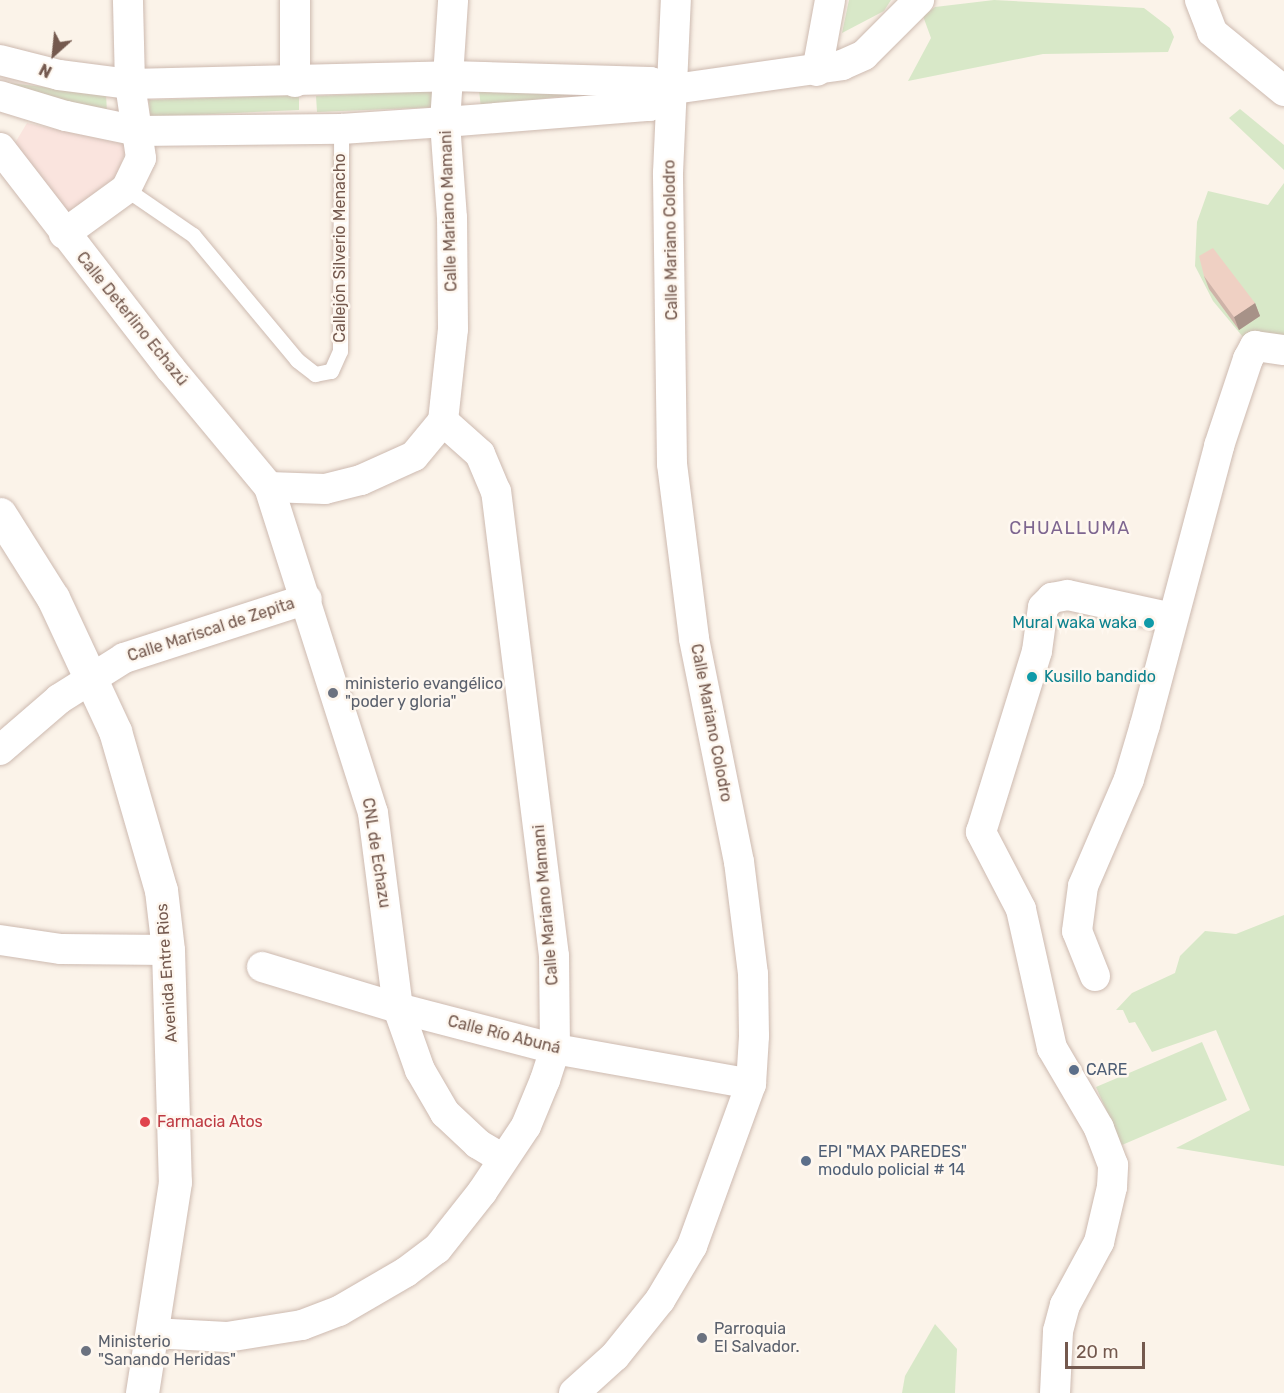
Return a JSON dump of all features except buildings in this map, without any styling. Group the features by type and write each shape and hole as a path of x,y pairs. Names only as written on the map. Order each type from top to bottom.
{"main road":[{"name":"Avenida Entre Rios","path":"0,514 53,598 115,731 138,801 161,890 168,950 175,1182 142,1393"}],"street":[{"path":"64,234 126,189 141,158 130,84 128,0"},
{"path":"295,0 301,82 309,129"},
{"name":"Calle Mariano Mamani","path":"152,1333 184,1337 265,1334 339,1311 397,1278 437,1249 526,1126 555,1049 554,956 496,492 480,454 443,421 453,330 452,218 445,122 450,76 453,0"},
{"name":"Calle Mariano Colodro","path":"574,1393 621,1348 660,1300 692,1246 751,1084 753,974 739,862 694,638 672,464 668,173 674,89 676,0"},
{"path":"817,71 830,0"},
{"path":"0,60 59,75 130,84 301,82 450,76 650,82 674,89 817,71 864,55 920,0"},
{"path":"1200,0 1212,32 1226,47 1284,91"},
{"path":"0,96 66,116 138,131 341,129 649,106 674,89"},
{"name":"Calle Deterlino Echazú","path":"0,148 64,234 269,487"},
{"path":"1095,976 1077,931 1077,912 1094,854 1129,779 1220,446 1248,358 1255,346 1284,350"},
{"path":"269,487 325,489 362,480 414,456 443,421"},
{"name":"CNL de Echazu","path":"269,487 307,598 373,813 398,1008 420,1070 445,1113 478,1144 503,1159"},
{"path":"1055,1393 1058,1331 1065,1305 1099,1242 1112,1186 1113,1165 1094,1118 1052,1048 1021,909 981,832 1037,651 1043,607 1052,598 1068,595 1173,618"},
{"name":"Calle Mariscal de Zepita","path":"0,750 22,727 91,678 124,658 307,598"},
{"path":"0,940 61,949 168,950"},
{"name":"Calle Río Abuná","path":"262,967 398,1008 555,1049 751,1084"}],"lane":[{"name":"Callejón Silverio Menacho","path":"126,189 193,235 297,360 315,374 331,371 340,351 341,129"}],"shaded area":[{"path":"27,123 128,145 116,177 65,215 15,143"}],"green space":[{"path":"849,0 891,0 884,11 842,33"},
{"path":"994,0 1144,8 1170,28 1174,37 1168,52 1043,54 908,81 931,38 923,16 935,7"},
{"path":"0,82 106,94 107,113"},
{"path":"479,90 581,93 481,108"},
{"path":"439,91 439,107 317,112 316,96"},
{"path":"299,95 299,110 150,117 149,100"},
{"path":"1240,109 1284,145 1284,170 1229,118"},
{"path":"1284,183 1284,335 1248,343 1213,301 1195,266 1197,222 1208,191 1268,205"},
{"path":"1284,915 1284,1166 1176,1148 1250,1110 1216,1030 1152,1052 1135,1022 1129,1023 1123,1010 1116,1010 1132,993 1175,973 1180,956 1205,931 1236,934"},
{"path":"1202,1042 1227,1100 1122,1145 1096,1087"},
{"path":"935,1324 957,1349 955,1393 902,1393 905,1376"}],"place":[{"name":"Mural waka waka","path":"1149,623"},
{"name":"Kusillo bandido","path":"1032,677"},
{"name":"ministerio evangélico \"poder y gloria\"","path":"333,693"},
{"name":"CARE","path":"1074,1070"},
{"name":"Farmacia Atos","path":"145,1122"},
{"name":"EPI \"MAX PAREDES\" modulo policial # 14","path":"806,1161"},
{"name":"Parroquia El Salvador.","path":"702,1338"},
{"name":"Ministerio \"Sanando Heridas\"","path":"86,1351"}],"district":[{"name":"CHUALLUMA","path":"1070,528"}]}
